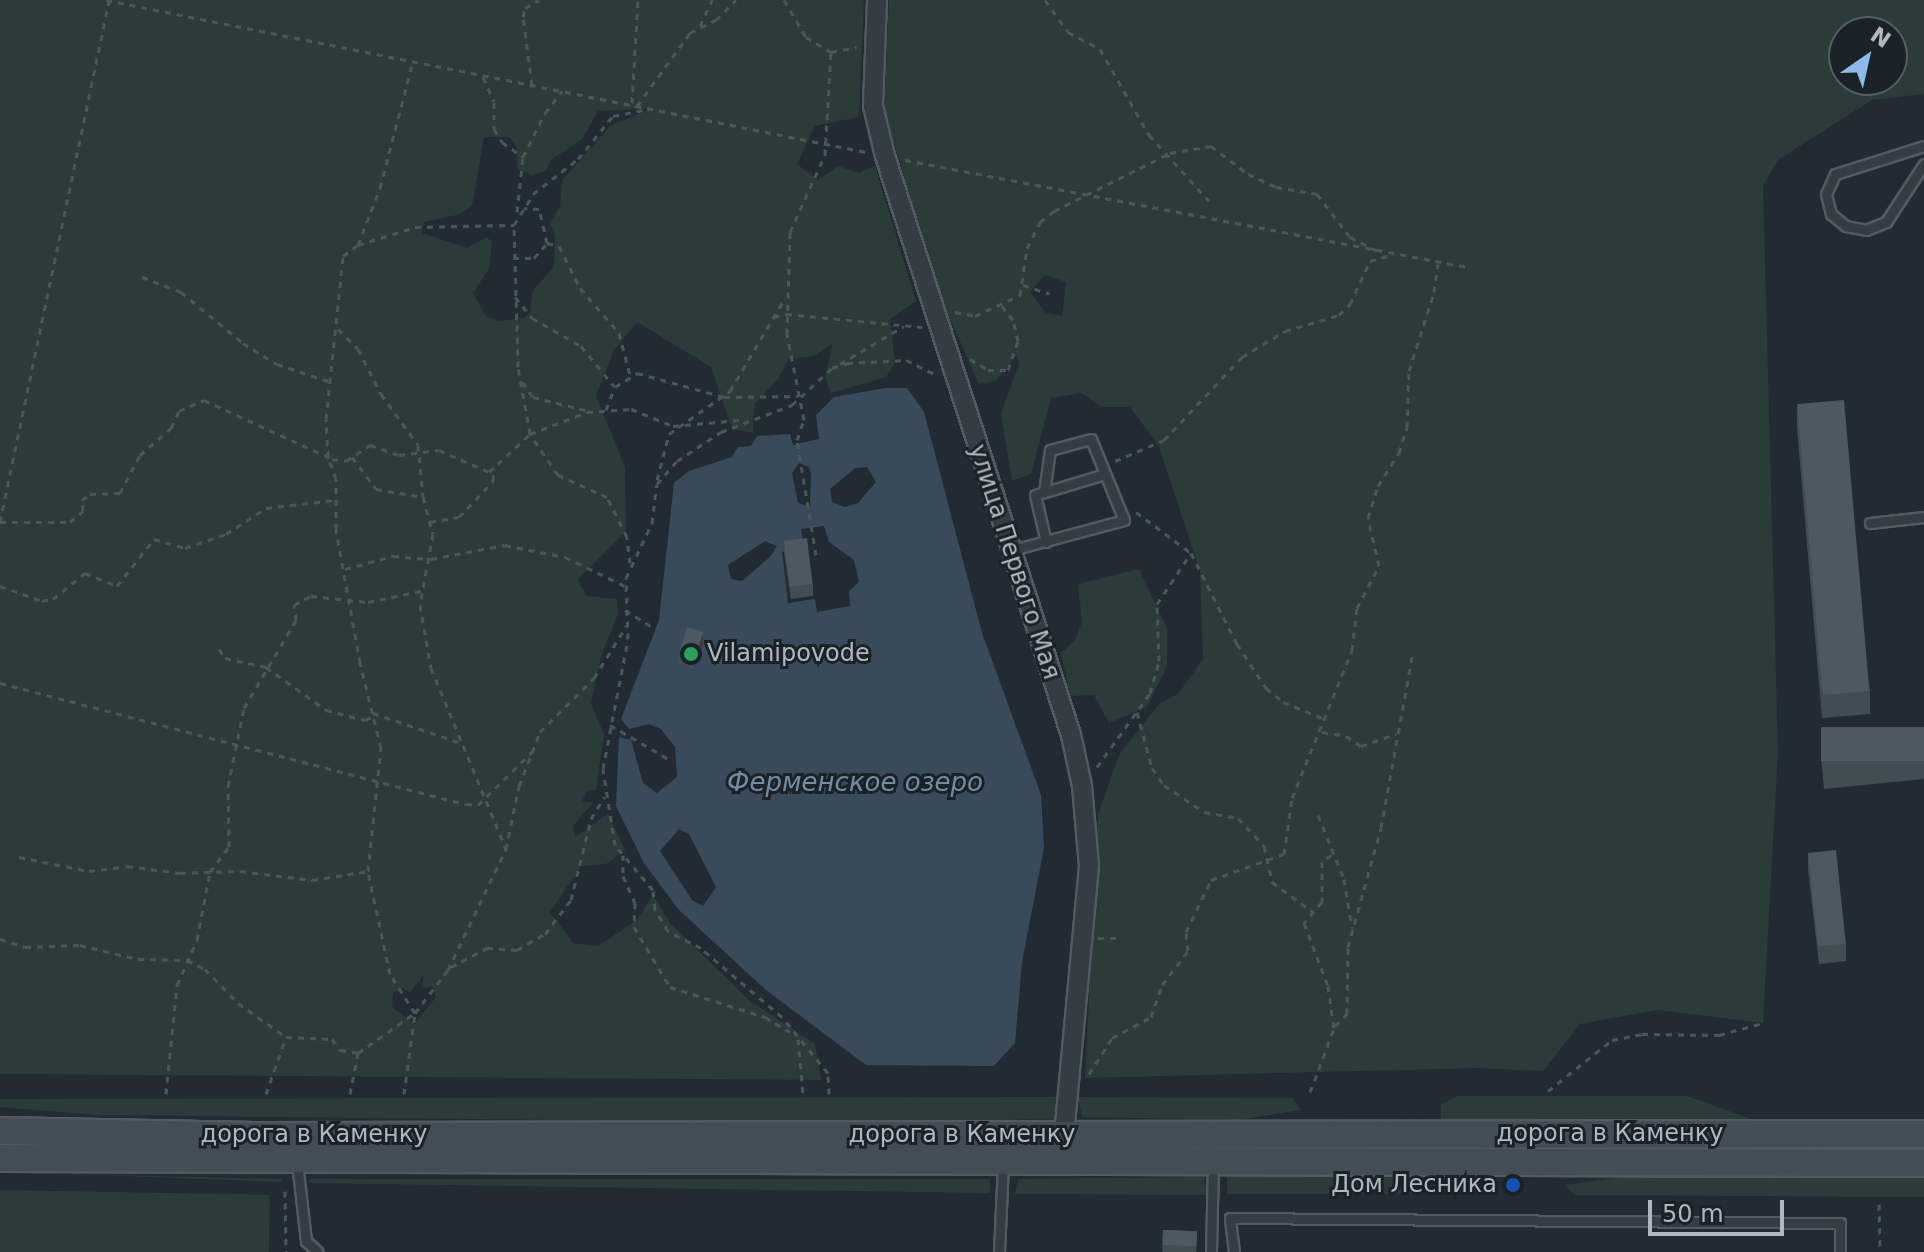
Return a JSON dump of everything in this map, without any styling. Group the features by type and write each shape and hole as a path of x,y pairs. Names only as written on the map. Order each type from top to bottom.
{"main road":[{"name":"дорога в Каменку","path":"0,1131 254,1136 1924,1134"},
{"name":"дорога в Каменку","path":"0,1158 297,1162 1213,1159 1924,1163"}],"street":[{"name":"улица Первого Мая","path":"877,0 873,106 882,155 1071,735 1082,786 1089,866 1064,1134"}],"lane":[{"path":"1924,146 1835,174 1826,194 1831,214 1846,226 1866,230 1886,222 1924,164"},
{"path":"1009,551 1124,520 1091,439 1050,450 1044,492"},
{"path":"1046,542 1035,495 1105,474"},
{"path":"1870,523 1924,517"},
{"path":"1211,1252 1213,1159"},
{"path":"999,1252 1003,1161"},
{"path":"297,1162 306,1241 318,1252"},
{"path":"1234,1252 1230,1218 1840,1223 1840,1252"}],"path":[{"path":"904,326 837,367 779,412 743,420 678,425 631,409 591,412 530,434 507,450 489,472 439,450 399,455 370,445 346,461 328,457 296,438 250,424 221,405 198,401 179,411 171,428 140,455 120,493 90,494 82,500 83,511 70,522 0,522 108,0 1382,254 1467,267"},
{"path":"532,85 523,17 525,8 539,0"},
{"path":"635,105 638,0"},
{"path":"635,105 700,26 712,0"},
{"path":"700,26 716,20 736,0"},
{"path":"784,0 806,37 831,52 876,42"},
{"path":"1045,0 1068,32 1100,49 1140,123 1170,153 1181,175 1209,201"},
{"path":"816,555 797,440 804,420 786,314 790,232 825,155 831,52"},
{"path":"358,245 380,188 413,61"},
{"path":"482,75 494,102 494,129 502,142 523,157"},
{"path":"563,91 545,113 523,157 513,258 520,379 530,434 558,475 607,497 627,537 630,563"},
{"path":"517,215 578,159 613,116 652,109"},
{"path":"927,298 975,316 1002,306 1020,295 1027,248 1040,222 1080,194 1170,153 1211,146 1248,174 1276,187 1317,194 1350,237 1382,254"},
{"path":"521,209 539,209 547,243"},
{"path":"404,1094 415,1013 390,974 368,871 381,779 374,714 345,569 328,457 331,382 343,256 358,245 415,227 514,225"},
{"path":"513,258 534,258 547,243"},
{"path":"547,243 559,246 580,288 619,333 630,375"},
{"path":"1105,474 1117,459 1164,440 1242,357 1285,331 1339,315 1350,304 1370,261 1391,255"},
{"path":"1084,1086 1112,1038 1151,1017 1162,985 1188,951 1186,932 1211,880 1266,864 1284,854 1292,798 1322,732 1352,650 1357,608 1379,566 1368,518 1402,444 1409,371 1434,292 1438,264"},
{"path":"142,277 181,292 277,364 331,382"},
{"path":"1023,285 1050,294"},
{"path":"513,293 532,318 581,346 615,387"},
{"path":"787,296 750,363 724,397 678,425 665,445 652,523 630,563 625,586 627,625 610,725 604,797 611,833 623,855 653,890 655,909 668,931 701,948 782,1017 828,1073 829,1094"},
{"path":"948,355 967,357 988,370 1008,370 1018,341 1002,306"},
{"path":"773,317 786,314 938,328"},
{"path":"338,329 358,349 419,453 423,497 430,522 431,559 421,591 431,668 506,849"},
{"path":"837,367 906,360 959,388"},
{"path":"606,410 615,387 630,375"},
{"path":"630,375 724,397 800,398"},
{"path":"520,379 533,397 591,412"},
{"path":"657,484 677,461 743,420"},
{"path":"352,457 376,489 423,497"},
{"path":"430,522 459,517 493,481 494,468"},
{"path":"0,586 42,601 53,599 85,573 117,586 154,539 185,548 226,534 266,508 336,500"},
{"path":"1120,511 1139,512 1191,553 1237,644 1266,688 1298,710 1326,719"},
{"path":"345,569 393,556 431,559 505,545 565,557 625,586"},
{"path":"1082,786 1150,693 1159,661 1157,604 1191,553"},
{"path":"166,1094 177,985 202,920 210,872 229,847 228,786 244,708 296,620 292,613 298,601 311,596 351,602 399,600 421,591"},
{"path":"625,610 656,629"},
{"path":"350,1094 358,1053 415,1013 448,970 506,849 519,786 540,732 594,678 627,625"},
{"path":"219,649 225,658 266,667 326,710 365,720 374,714"},
{"path":"1352,928 1381,828 1412,657"},
{"path":"0,683 381,779 424,796 478,805 533,751"},
{"path":"1137,712 1152,768 1164,785 1204,812 1238,818 1264,846 1272,882 1313,912"},
{"path":"374,714 464,744"},
{"path":"610,725 672,761"},
{"path":"1322,732 1346,736 1361,746 1396,734"},
{"path":"448,970 472,953 517,950 545,934 571,900 591,819 604,797"},
{"path":"1310,1092 1334,1029 1347,1014 1352,928 1344,879 1331,855 1318,815"},
{"path":"623,855 623,876 635,903 634,927 670,987 765,1017 795,1035 805,1068 803,1094"},
{"path":"1331,855 1322,862 1325,894 1304,930 1314,943 1328,986 1334,1029"},
{"path":"19,857 89,871 127,866 324,880 368,871"},
{"path":"0,939 25,947 80,945 138,959 187,960 205,969 238,1003 286,1037 332,1039 340,1050 358,1053"},
{"path":"1548,1091 1612,1040 1642,1034 1719,1035 1763,1023"},
{"path":"266,1094 286,1037"},
{"path":"285,1197 286,1252"},
{"path":"1879,1204 1880,1252"}],"shaded area":[{"path":"0,0 864,0 859,117 815,126 797,164 818,180 838,166 859,173 875,166 916,301 890,319 895,363 886,377 831,393 825,377 833,343 814,356 788,359 779,378 754,405 753,433 732,429 711,367 637,322 614,350 596,395 625,467 626,531 578,579 586,596 617,599 618,614 601,657 591,704 604,734 596,790 587,791 582,801 593,803 573,826 575,837 608,814 625,850 606,864 581,866 550,912 573,943 598,946 637,920 653,895 670,923 749,1000 815,1044 821,1080 0,1074","holes":["650,109 610,126 562,181 560,206 550,223 555,236 554,267 533,290 530,312 524,318 499,321 486,316 473,293 489,269 492,242 487,237 467,248 422,233 424,222 457,215 472,206 484,137 509,137 516,146 518,170 532,175 546,171 551,160 582,139 598,111","424,975 422,988 432,986 436,997 414,1024 392,1007 393,993 402,988 410,992"]},
{"path":"889,0 1924,0 1924,94 1908,96 1908,16 1828,16 1828,96 1907,96 1872,100 1778,160 1763,186 1778,752 1763,1023 1657,1010 1580,1024 1543,1071 1479,1068 1085,1078 1098,814 1119,755 1159,704 1178,694 1203,659 1200,571 1159,447 1130,407 1101,407 1081,393 1051,398 1031,474 1012,481 1001,413 1019,364 1017,355 996,381 979,384 937,290 884,108","holes":["1045,275 1066,282 1062,316 1046,313 1030,292"]},
{"path":"1139,569 1167,628 1167,666 1147,707 1109,723 1094,695 1070,696 1061,653 1075,640 1082,622 1078,584"},
{"path":"1458,1096 1687,1096 1754,1120 1441,1119 1441,1104"},
{"path":"1060,1097 1056,1119 848,1123 95,1115 0,1107 0,1099"},
{"path":"1078,1097 1292,1098 1301,1110 1238,1120 1082,1117"},
{"path":"70,1174 281,1179 281,1182"},
{"path":"1635,1175 1924,1177 1924,1197 1574,1195 1565,1185"},
{"path":"1227,1176 1423,1176 1423,1194 1227,1194"},
{"path":"1204,1177 1207,1195 1015,1194 1018,1179"},
{"path":"309,1179 990,1179 990,1193 310,1183"},
{"path":"0,1190 270,1195 269,1252 0,1252"}],"water":[{"name":"Ферменское озеро","path":"886,388 907,388 924,412 982,633 1041,795 1044,848 1022,962 1015,1043 994,1066 866,1065 766,990 679,910 644,863 616,806 619,737 631,740 643,783 657,793 677,777 675,747 661,729 649,724 629,729 621,719 659,620 674,483 689,471 732,457 738,447 751,446 757,436 790,434 793,445 819,439 816,415 834,397","holes":["799,463 809,467 810,507 798,503 792,473","867,467 876,482 858,503 845,507 832,502 830,489 855,468","824,526 829,542 854,560 859,582 849,591 850,606 817,612 815,599 788,603 782,552 804,549 801,529","765,541 777,546 771,556 742,581 731,579 728,565","679,829 689,834 716,887 703,906 692,900 660,851"]}],"building":[{"path":"1844,400 1869,691 1823,695 1797,404"},
{"path":"807,538 813,584 790,586 784,541"},
{"path":"687,627 703,632 696,657 679,652"},
{"path":"1821,727 1924,727 1924,761 1821,761"},
{"path":"1836,850 1846,943 1818,946 1808,853"},
{"path":"1163,1230 1197,1231 1196,1246 1162,1245"}],"place":[{"name":"Vilamipovode","path":"691,654"},
{"name":"Дом Лесника","path":"1513,1185"}]}
